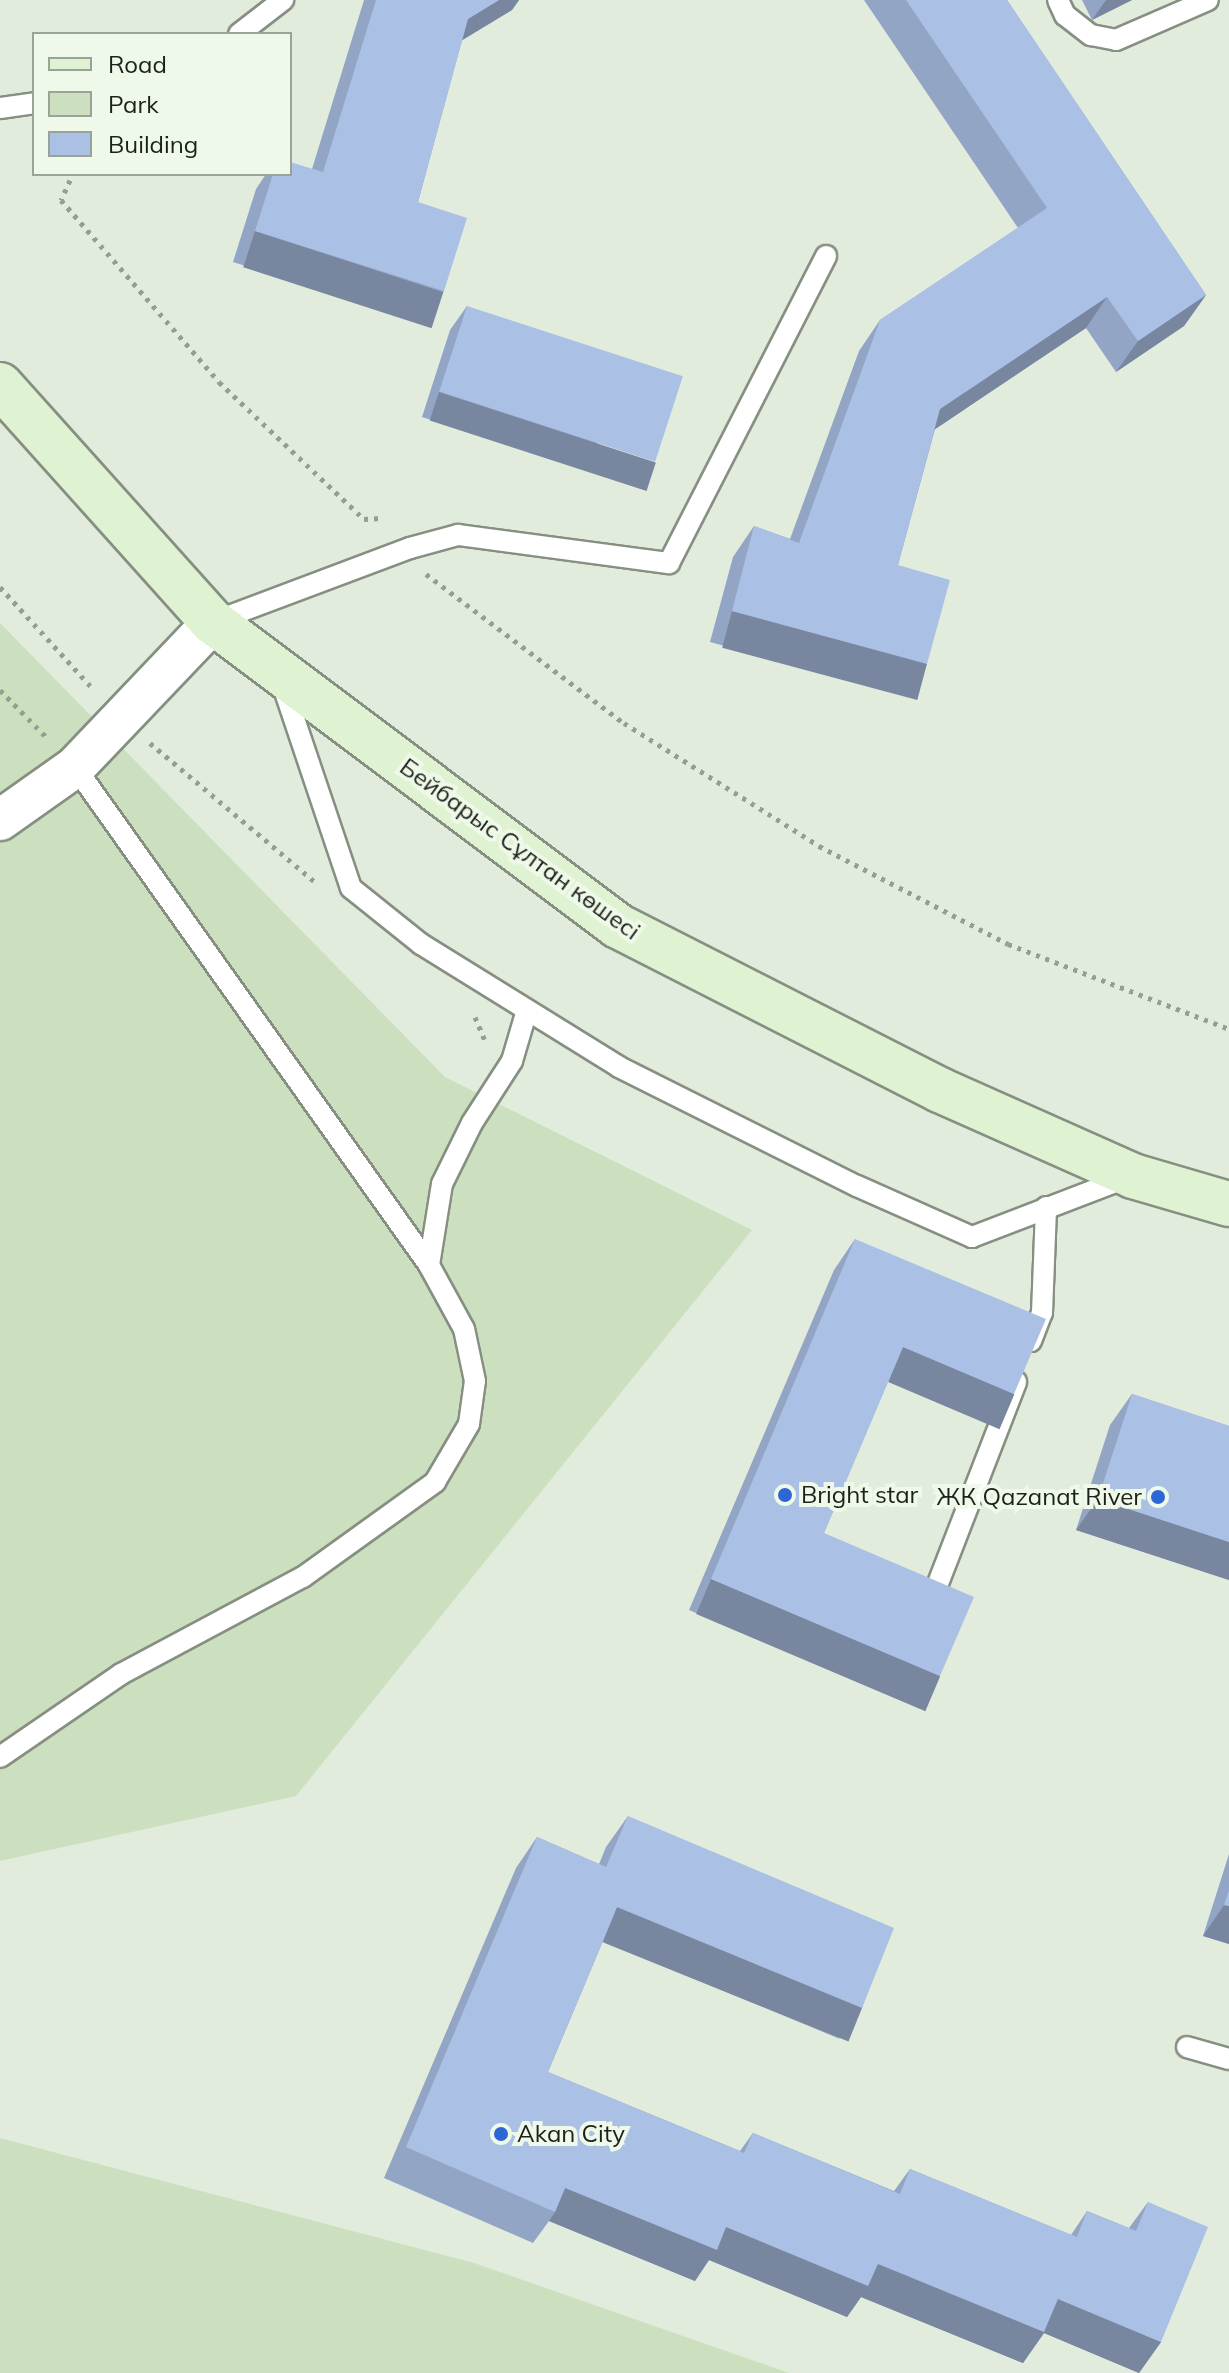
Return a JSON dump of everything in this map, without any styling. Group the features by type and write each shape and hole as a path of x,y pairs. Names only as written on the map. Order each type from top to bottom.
{"street":[{"name":"Бейбарыс Сұлтан көшесі","path":"0,385 213,622 618,926 940,1090 1133,1176 1229,1204"},
{"path":"0,820 75,767 213,622"}],"lane":[{"path":"242,32 283,0"},
{"path":"1058,0 1065,15 1091,35 1116,40 1208,0"},
{"path":"0,108 32,103"},
{"path":"213,622 410,548 458,535 669,563 826,256"},
{"path":"278,671 351,888 421,944 619,1067 857,1186 972,1237 1133,1176"},
{"path":"0,1757 121,1674 303,1577 435,1482 469,1424 475,1381 464,1329 429,1265 75,767"},
{"path":"429,1265 442,1184 472,1123 512,1061 527,1010"},
{"path":"937,1586 1042,1313 1046,1207"},
{"path":"1187,2047 1229,2059"}],"path":[{"path":"70,180 61,200 219,382 364,519 381,518"},
{"path":"418,569 624,723 819,846 1008,944 1229,1029"},
{"path":"0,587 121,719 322,888"},
{"path":"0,690 75,767"},
{"path":"464,1008 476,1018 485,1041"}],"green space":[{"path":"0,623 445,1077 752,1230 296,1796 0,1861"},
{"path":"0,2138 474,2263 789,2373 0,2373"}],"building":[{"path":"376,0 499,0 468,19 418,202 467,218 444,291 255,231 272,176 292,176 292,163 323,172"},
{"path":"906,0 1007,0 1206,295 1138,341 1107,297 940,409 898,565 950,580 927,664 732,611 754,526 799,543 880,320 1047,208"},
{"path":"467,306 683,376 655,462 439,392"},
{"name":"Bright star","path":"855,1239 1046,1319 1014,1394 903,1347 824,1533 974,1597 940,1676 711,1579"},
{"path":"1132,1394 1229,1426 1229,1542 1098,1499"},
{"name":"Akan City","path":"628,1816 894,1928 862,2008 617,1907 548,2072 744,2153 753,2133 900,2194 910,2169 1077,2237 1087,2211 1136,2231 1148,2202 1208,2227 1161,2342 1058,2299 1044,2332 878,2264 868,2286 726,2227 717,2250 565,2188 555,2212 406,2147 537,1837 606,1867"}],"place":[{"name":"Bright star","path":"785,1495"},
{"name":"ЖК Qazanat River","path":"1158,1497"},
{"name":"Akan City","path":"501,2134"}]}
